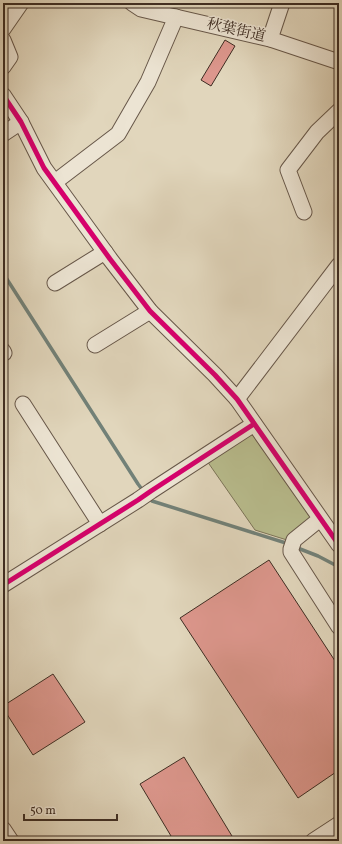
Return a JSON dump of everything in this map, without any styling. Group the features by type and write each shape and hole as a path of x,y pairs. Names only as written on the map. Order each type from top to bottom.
{"street":[{"path":"3,29 21,3"},
{"name":"秋葉街道","path":"132,3 141,8 270,39 339,62"},
{"path":"270,39 282,3"},
{"path":"55,182 118,134 148,82 176,17"},
{"path":"3,40 10,57 3,67"},
{"path":"3,94 21,122 44,168 105,252 150,311 215,375 237,399 339,545"},
{"path":"304,212 288,170 317,132 339,111"},
{"path":"3,134 21,122"},
{"path":"56,283 105,252"},
{"path":"237,399 339,265"},
{"path":"95,345 150,311"},
{"path":"23,404 100,524"},
{"path":"3,585 138,500 254,424"},
{"path":"320,518 292,544 292,552 339,627"},
{"path":"313,841 339,824"},
{"path":"3,829 11,841"}],"green space":[{"path":"249,434 255,436 312,520 287,540 255,530 207,461"}],"building":[{"path":"225,40 235,46 211,86 201,80"},
{"path":"269,560 339,667 339,770 298,798 180,618"},
{"path":"53,674 85,722 33,755 3,706"},
{"path":"184,757 235,841 164,841 171,836 140,784"}],"waterway":[{"path":"3,273 144,492"},
{"path":"148,497 152,501 289,544"},
{"path":"295,547 318,556 339,567"}],"cycle path":[{"path":"3,95 21,122 44,168 110,259 150,311 215,375 237,399 339,545"},
{"path":"3,585 138,500 254,424"}]}
